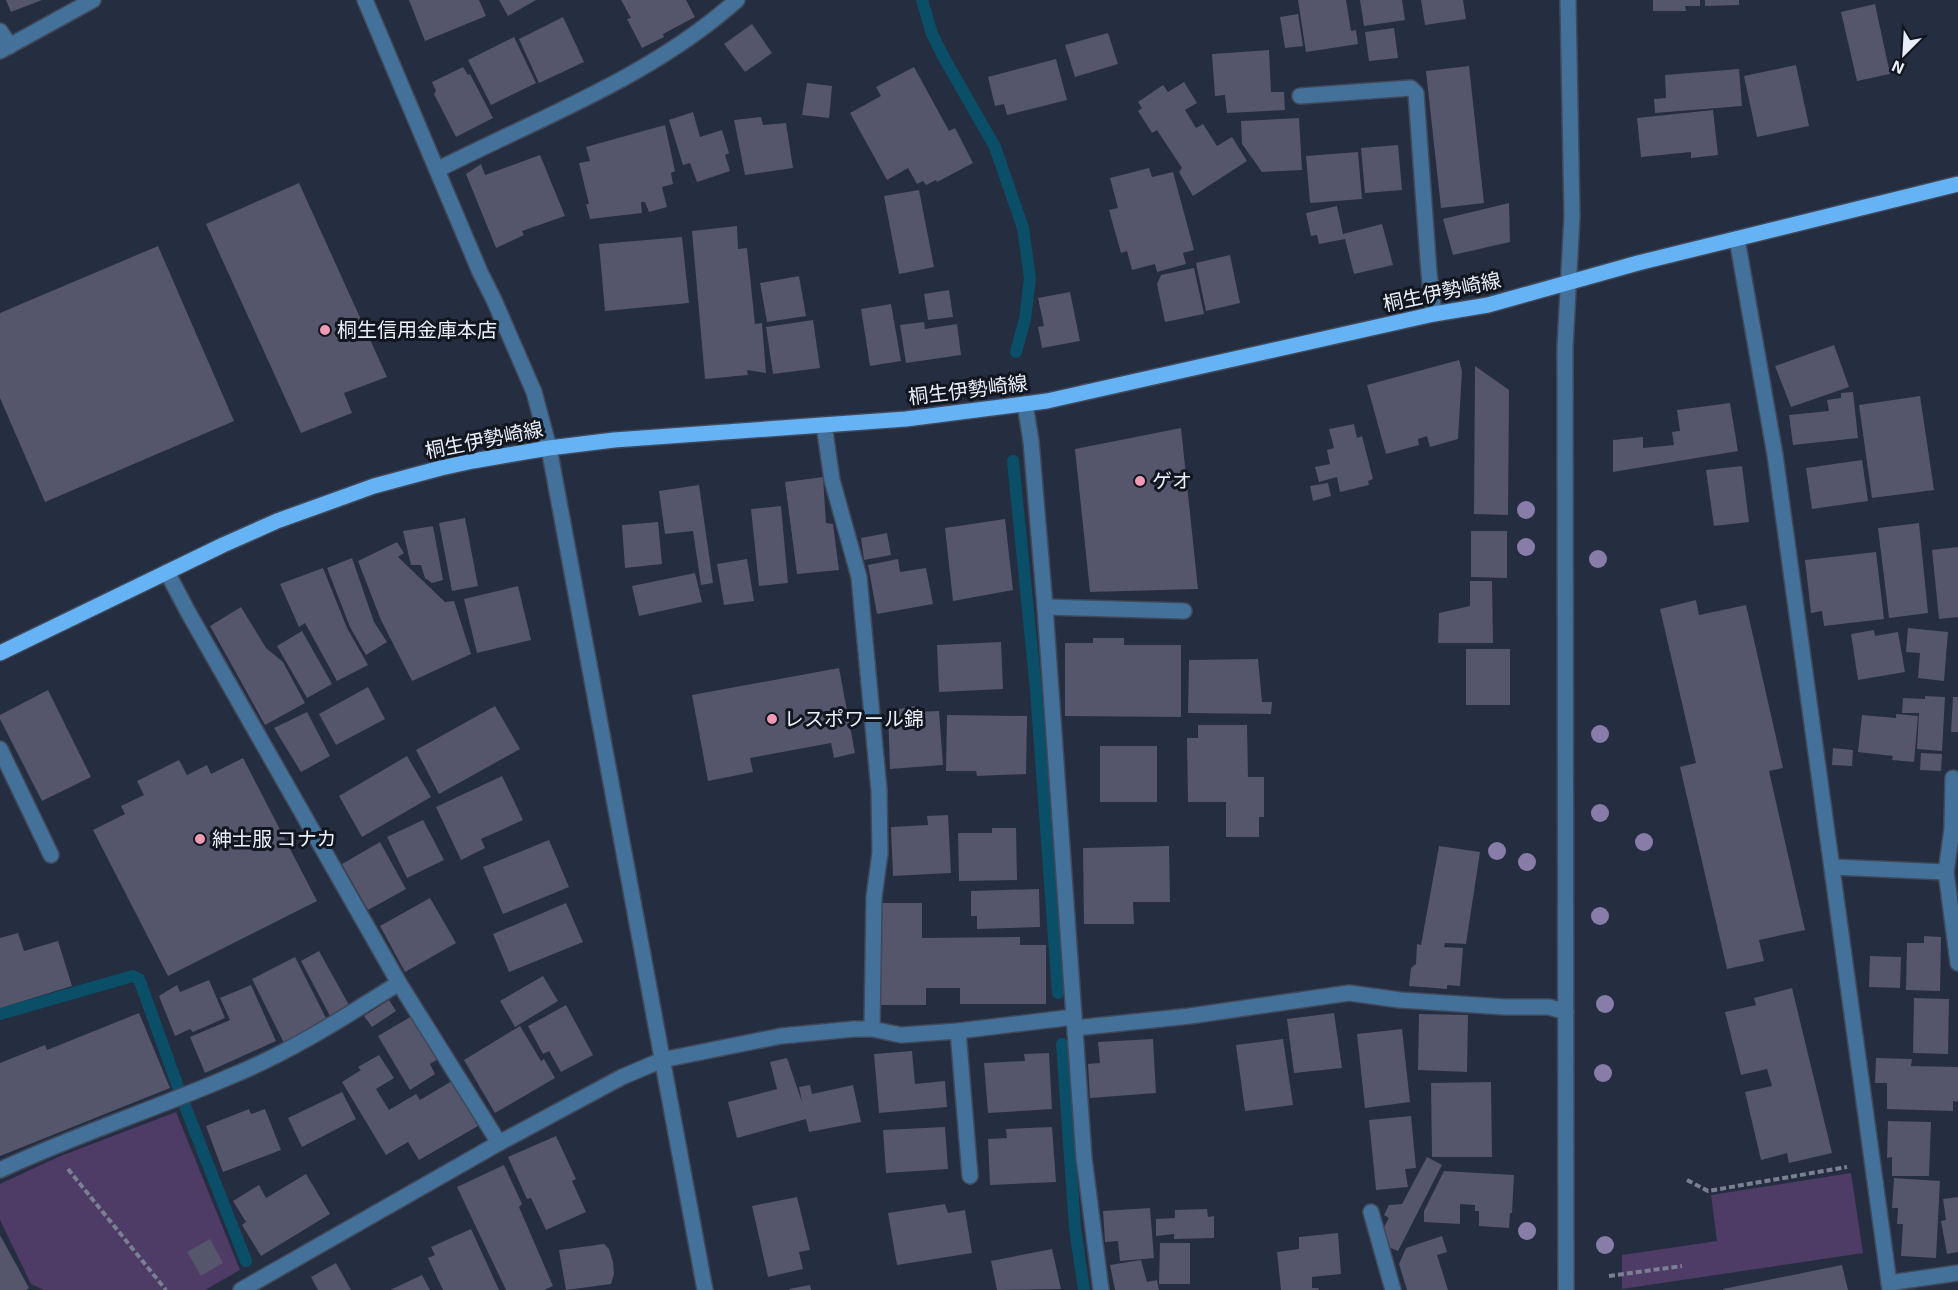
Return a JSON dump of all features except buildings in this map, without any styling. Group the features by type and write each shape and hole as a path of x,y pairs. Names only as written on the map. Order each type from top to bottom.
{"main road":[{"name":"桐生伊勢崎線","path":"0,653 277,521 374,486 473,460 651,436 906,419 1047,401 1434,314 1488,305 1638,263 1958,184"}],"street":[{"path":"0,31 5,48 93,0"},
{"path":"365,0 480,272 534,392 549,448 705,1290"},
{"path":"437,170 617,82 717,18 737,0"},
{"path":"1566,1290 1565,346 1572,216 1568,0"},
{"path":"1300,96 1411,88 1416,93 1434,314"},
{"path":"1737,238 1775,455 1890,1287 1958,1274"},
{"path":"1025,404 1031,441 1045,607 1084,1158 1101,1290"},
{"path":"825,425 832,480 859,577 879,790 880,853 874,897 872,1029"},
{"path":"167,572 340,883 399,983 499,1143"},
{"path":"1045,607 1184,611"},
{"path":"0,749 51,855"},
{"path":"1953,778 1952,829 1946,872 1958,963"},
{"path":"1832,867 1946,872"},
{"path":"0,1170 53,1145 244,1071 321,1032 399,983"},
{"path":"241,1290 499,1143 622,1077 662,1060 781,1036 872,1029 902,1035 1190,1016 1349,993 1400,1000 1549,1007 1566,1012"},
{"path":"958,1031 970,1176"},
{"path":"1371,1212 1393,1290"}],"path":[{"path":"53,1145 58,1157 166,1290"},
{"path":"1688,1180 1708,1191 1858,1165"},
{"path":"1609,1276 1682,1266"}],"shaded area":[{"path":"176,1112 240,1270 205,1290 44,1290 31,1284 0,1220 0,1184 58,1157"},
{"path":"1851,1173 1863,1253 1622,1289 1622,1255 1717,1241 1711,1195"}],"waterway":[{"path":"922,0 932,34 995,147 1023,228 1030,278 1025,319 1016,352"},
{"path":"1013,461 1036,690 1058,993"},
{"path":"0,1014 133,976 139,979 185,1106 246,1261"},
{"path":"1062,1044 1075,1228 1084,1290"}],"place":[{"name":"桐生信用金庫本店","path":"325,330"},
{"name":"ゲオ","path":"1140,481"},
{"name":"レスポワール錦","path":"772,719"},
{"name":"紳士服 コナカ","path":"200,839"}]}
